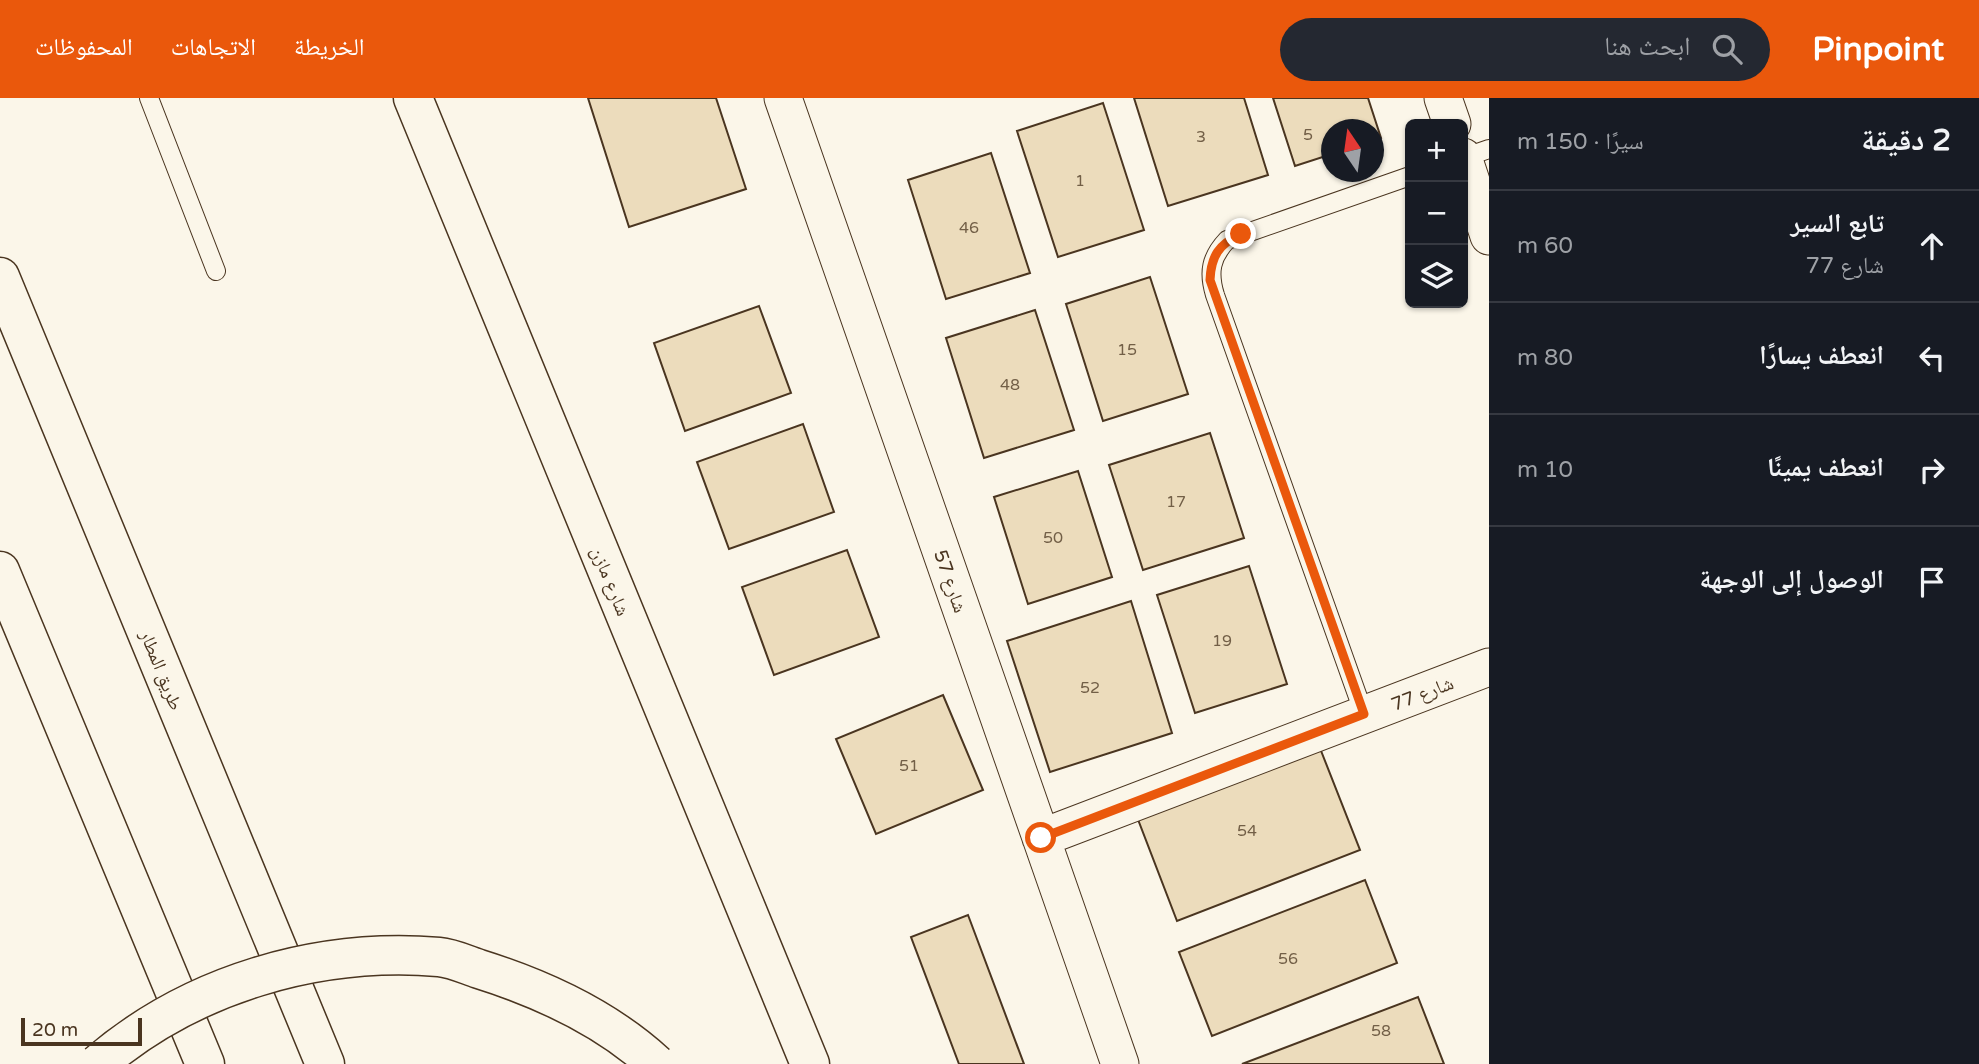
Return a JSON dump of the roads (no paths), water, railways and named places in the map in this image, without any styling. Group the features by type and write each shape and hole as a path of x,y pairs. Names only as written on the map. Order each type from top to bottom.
{"main road":[{"name":"شارع مازن","path":"413,98 810,1064"},
{"name":"طريق المطار","path":"0,277 325,1064"},
{"path":"0,571 205,1064"},
{"path":"98,1064 125,1042 197,999 275,970 372,956 442,957 506,977 572,1005 643,1052 656,1064"}],"street":[{"path":"1443,98 1449,119"},
{"name":"شارع 57","path":"789,100 1119,1064"},
{"path":"1468,173 1489,236"},
{"name":"شارع 77","path":"1041,838 1489,667"}],"lane":[{"path":"149,98 216,271"},
{"path":"1468,156 1489,149"},
{"path":"1364,714 1215,295 1210,280 1211,265 1217,251 1227,240 1405,178"}]}
